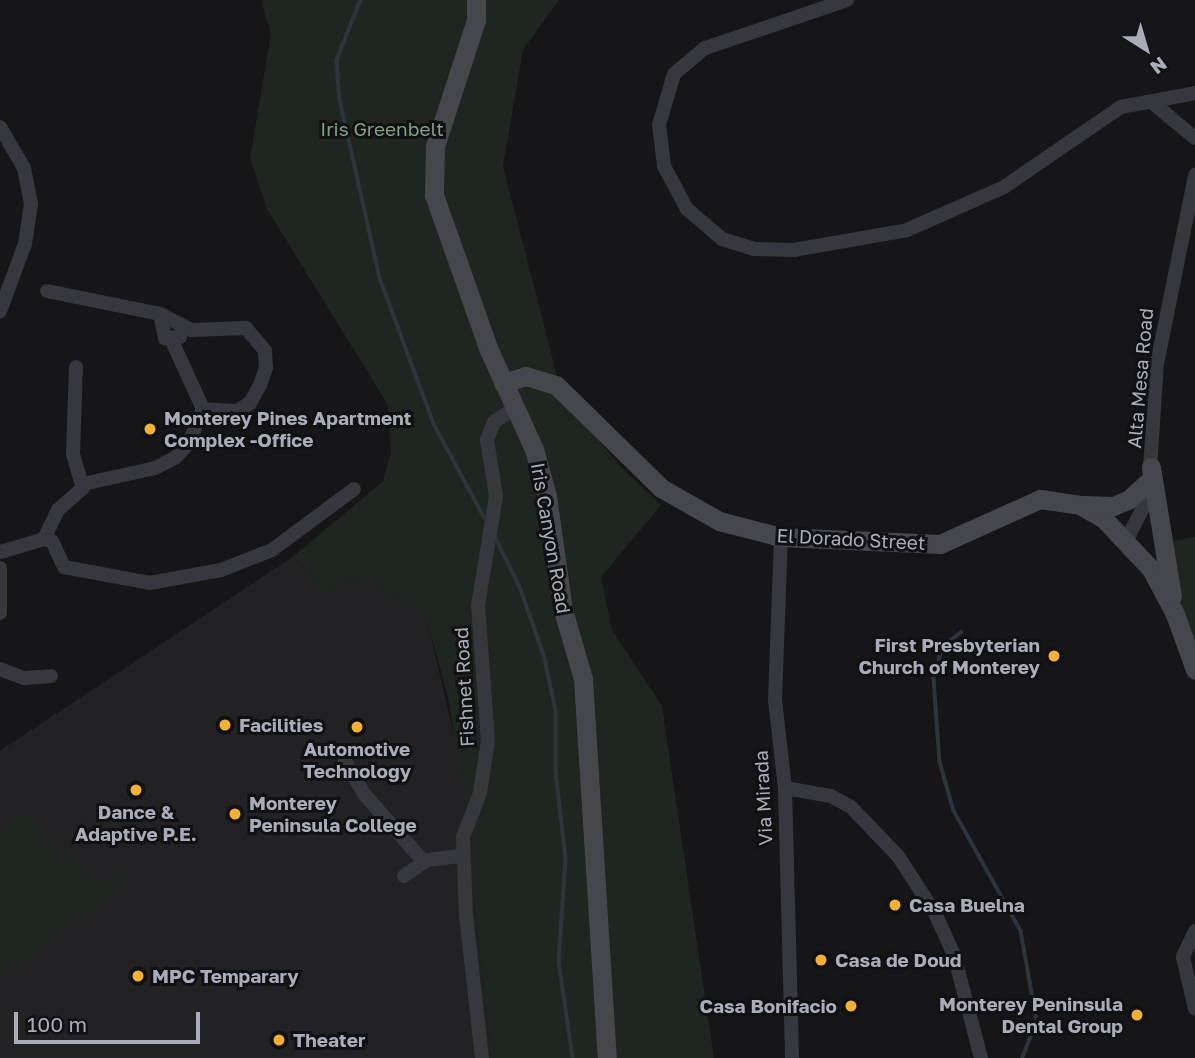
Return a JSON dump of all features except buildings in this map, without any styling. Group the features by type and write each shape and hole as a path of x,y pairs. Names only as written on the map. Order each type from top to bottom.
{"street":[{"path":"476,10 488,0"},
{"path":"847,0 705,48 674,74 659,125 664,166 687,209 722,239 754,249 794,250 907,230 1003,187 1121,107 1154,104 1195,93"},
{"name":"Iris Canyon Road","path":"476,10 440,124 433,170 434,195 503,383 541,471 563,610 583,679 607,1058"},
{"path":"1154,104 1195,138"},
{"path":"0,127 24,168 31,204 24,244 0,311"},
{"name":"Alta Mesa Road","path":"1126,541 1148,498 1157,363 1195,175"},
{"path":"47,291 160,314 192,330"},
{"path":"44,539 53,517 83,484 167,463 190,443 203,409 172,341 165,338 160,314"},
{"path":"172,341 192,330 246,328 265,351 267,368 250,403 237,411 203,409"},
{"path":"76,367 73,454 83,484"},
{"name":"El Dorado Street","path":"503,383 526,376 556,385 660,488 719,521 782,537 940,544 1040,499 1080,505 1104,519 1151,569 1175,614 1195,670"},
{"name":"Fishnet Road","path":"482,1058 462,856 469,813 480,793 488,741 478,605 496,496 487,440 494,422 515,408"},
{"path":"1080,505 1113,506 1128,500 1150,474"},
{"path":"1150,474 1175,614"},
{"path":"0,552 44,539 52,541 64,567 150,583 204,574 256,558 354,489"},
{"name":"Via Mirada","path":"782,537 774,659 785,788 792,1058"},
{"path":"0,568 0,614"},
{"path":"0,668 24,678 51,676"},
{"path":"345,761 365,795 424,862"},
{"path":"785,788 831,796 850,807 898,856 935,913 954,956 981,1058"},
{"path":"404,876 424,862 444,855 462,856"},
{"path":"1195,931 1182,957 1195,1009"}],"shaded area":[{"name":"Monterey Peninsula College","path":"294,556 325,593 356,580 416,606 428,624 474,821 474,900 491,1058 0,1058 0,751"}],"green space":[{"name":"Iris Greenbelt","path":"261,0 559,0 523,50 503,166 562,395 618,464 661,505 601,577 612,630 662,706 714,1058 491,1058 474,900 474,821 465,806 449,701 428,624 416,606 356,580 325,593 294,556 383,481 391,452 388,405 267,209 250,158 271,33"},
{"path":"1195,537 1195,670 1162,543"},
{"path":"17,817 27,818 60,854 68,848 103,886 121,874 128,883 0,979 0,833"}],"waterway":[{"path":"361,0 337,60 340,99 380,278 434,424 484,517"},
{"path":"495,536 520,587 544,655 556,710 556,771 566,859 559,961 573,1058"},
{"path":"962,632 943,647 934,679 940,762 954,811 1021,931 1037,1021 1023,1058"}],"place":[{"name":"Monterey Pines Apartment Complex -Office","path":"150,429"},
{"name":"First Presbyterian Church of Monterey","path":"1054,656"},
{"name":"Facilities","path":"225,725"},
{"name":"Automotive Technology","path":"357,727"},
{"name":"Dance & Adaptive P.E.","path":"136,790"},
{"name":"Monterey Peninsula College","path":"235,814"},
{"name":"Casa Buelna","path":"895,905"},
{"name":"Casa de Doud","path":"821,960"},
{"name":"MPC Temparary","path":"138,976"},
{"name":"Casa Bonifacio","path":"851,1006"},
{"name":"Monterey Peninsula Dental Group","path":"1137,1015"},
{"name":"Theater","path":"279,1040"}]}
